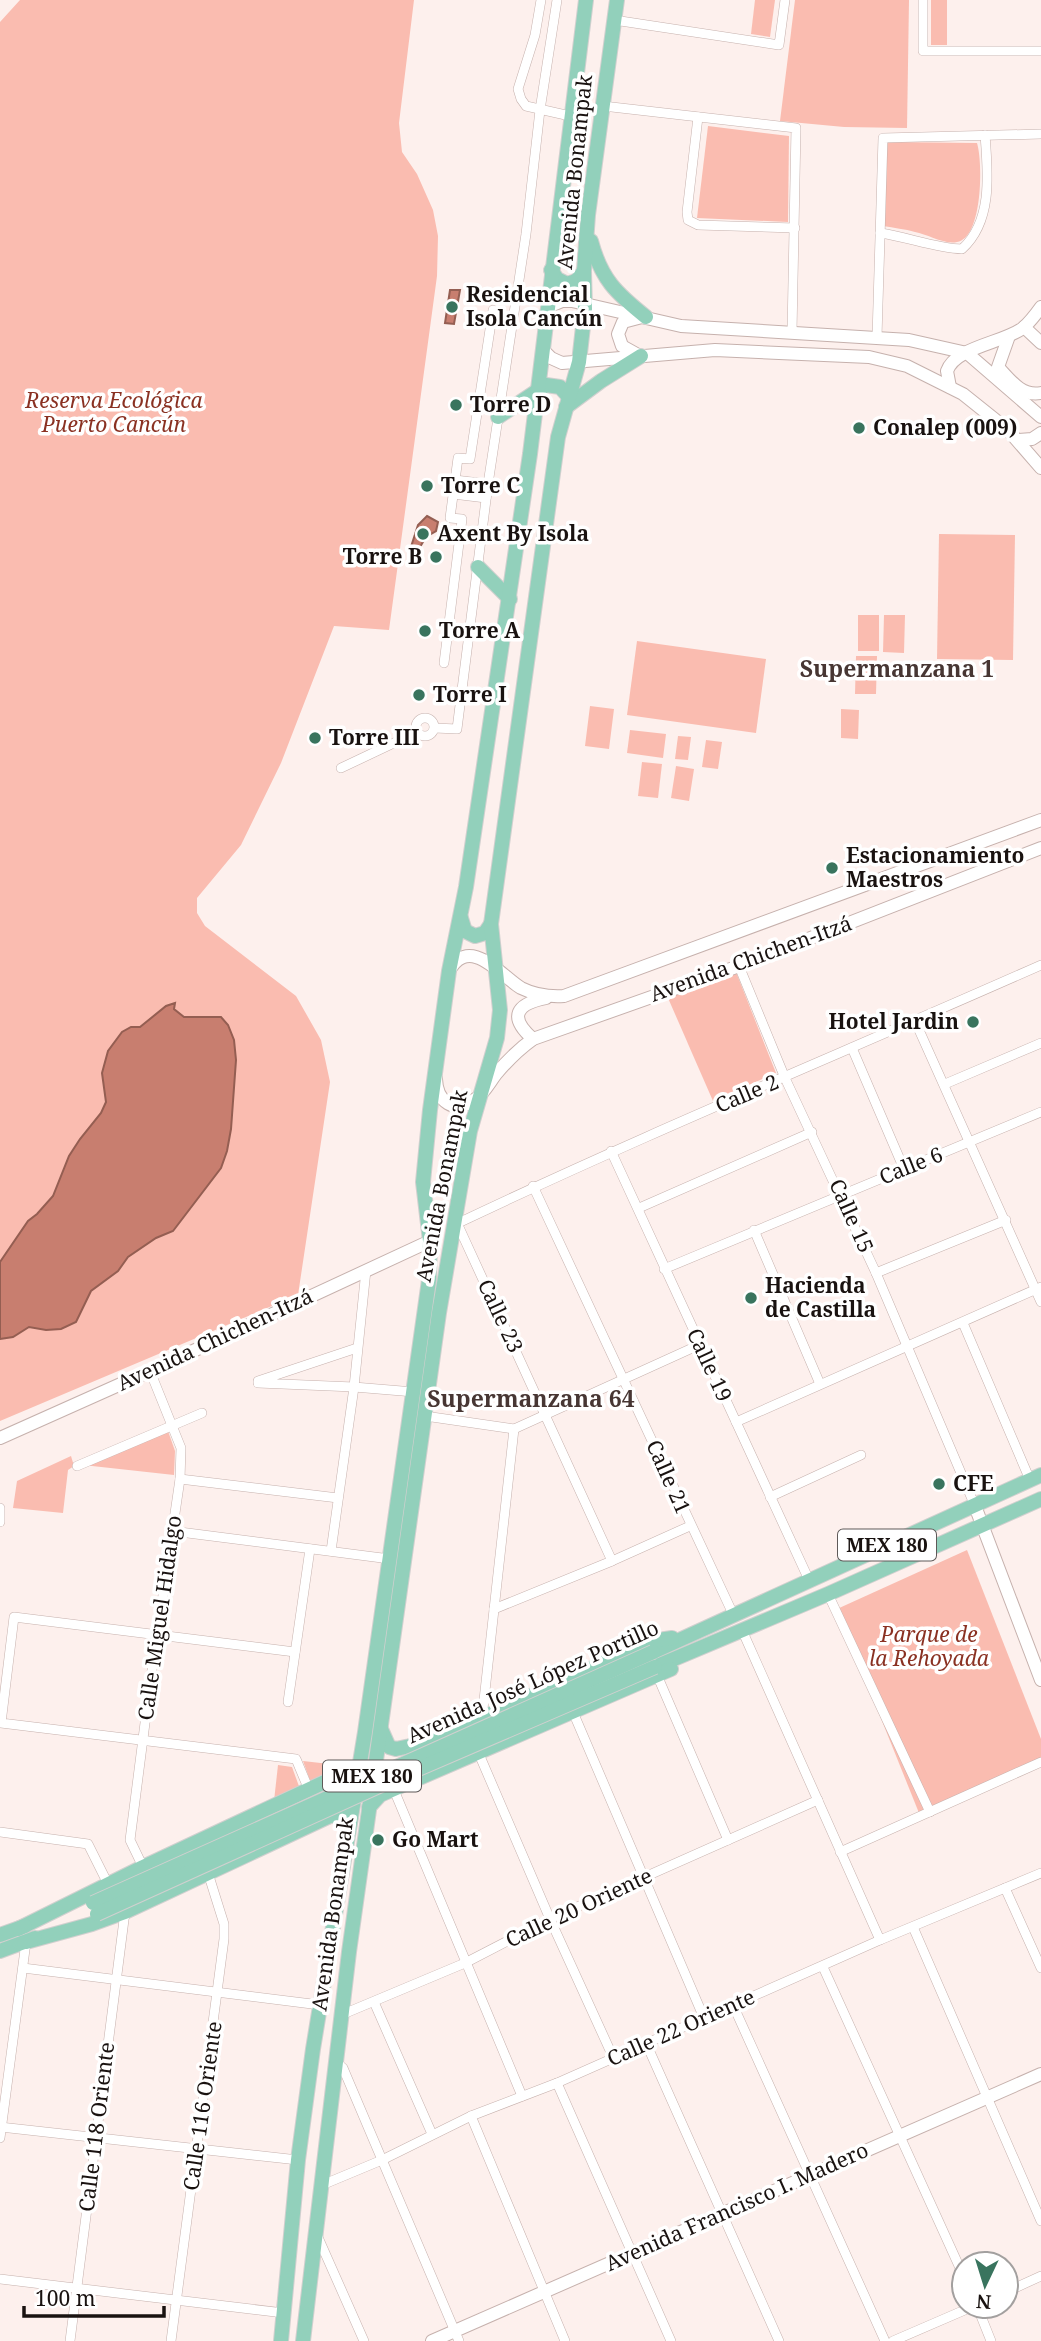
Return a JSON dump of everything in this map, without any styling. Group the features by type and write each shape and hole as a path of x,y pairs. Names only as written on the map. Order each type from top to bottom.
{"main road":[{"name":"Avenida Bonampak","path":"281,2341 298,2160 390,1559 429,1280 430,1241 423,1182 449,971 461,918 510,599 586,0"},
{"name":"Avenida Bonampak","path":"303,2341 349,1952 425,1416 470,1131 497,1038 500,1010 497,969 490,937 491,924 558,437 579,362 585,302 587,227 617,0"},
{"path":"587,227 596,262 616,293 646,317"},
{"path":"551,270 556,279 567,284 576,281 584,271"},
{"path":"498,417 546,385 554,384 562,389 567,402 641,356"},
{"path":"478,567 510,599"},
{"path":"461,918 465,931 475,936 485,933 491,924"},
{"name":"Avenida José López Portillo","path":"655,1665 681,1638 1036,1478"},
{"name":"Avenida José López Portillo","path":"0,1951 655,1665 828,1594 1041,1499"},
{"path":"380,1727 389,1746 396,1749 410,1746 482,1718 652,1641 681,1638"},
{"path":"369,1808 380,1796 573,1712 655,1665"},
{"path":"410,1746 402,1753 402,1768 409,1776 423,1778"},
{"path":"18,1929 142,1867 359,1766"},
{"path":"308,1791 322,1803 321,1817 317,1822"},
{"path":"26,1941 92,1924 125,1912 317,1822 337,1815 351,1816"},
{"name":"Avenida José López Portillo","path":"0,1936 95,1908"},
{"path":"330,1951 344,1954 349,1952"}],"street":[{"path":"541,0 535,35 518,89 526,106 570,116"},
{"path":"341,768 417,732 428,736 435,728 457,729 486,498 526,234 540,110 557,0"},
{"path":"614,20 779,45 785,0"},
{"path":"922,0 923,51 1041,51"},
{"path":"603,106 796,128 792,332"},
{"path":"698,117 688,220 698,225 795,228"},
{"path":"877,337 883,138 1041,134"},
{"path":"880,233 947,248 962,249 968,244 973,239 982,214 989,183 985,135"},
{"path":"548,307 562,301 585,302 681,326 909,340 967,354 1041,417"},
{"path":"950,387 947,377 949,366 956,358 1024,327 1041,307"},
{"path":"444,663 462,519 450,518 453,494 458,458 470,459 493,310"},
{"path":"641,356 622,346 618,334 623,322 646,317"},
{"path":"1024,327 1041,343"},
{"path":"1009,336 998,367 1018,389 1037,395 1041,393"},
{"path":"543,350 558,362 715,350 869,357 907,366 963,394 1018,440 1041,468"},
{"path":"1018,440 1032,439 1041,433"},
{"path":"455,480 488,484"},
{"path":"453,494 486,498"},
{"name":"Avenida Chichen-Itzá","path":"533,1039 518,1023 521,1007 530,1001 564,996 1041,820"},
{"name":"Avenida Chichen-Itzá","path":"480,1095 497,1072 520,1048 533,1039 739,966 1041,848"},
{"path":"449,971 455,962 470,956 480,958 520,987 550,997"},
{"name":"Calle 2","path":"455,1224 611,1151 786,1078 1041,965"},
{"name":"Calle 15","path":"739,966 786,1078 877,1273 975,1506"},
{"path":"915,1021 1038,1288 1041,1302"},
{"path":"944,1084 1041,1044"},
{"path":"852,1048 904,1169"},
{"path":"436,1072 438,1092 446,1103 461,1105 480,1095"},
{"name":"Calle 6","path":"664,1269 1041,1112"},
{"path":"639,1208 812,1132"},
{"name":"Calle 19","path":"611,1151 808,1580"},
{"name":"Calle 21","path":"533,1186 733,1614"},
{"path":"877,1273 1006,1220"},
{"name":"Calle 23","path":"455,1224 546,1414 612,1561"},
{"path":"754,1230 820,1384"},
{"name":"Avenida Chichen-Itzá","path":"0,1438 430,1241"},
{"path":"331,1551 354,1387 366,1270"},
{"path":"736,1422 1038,1288"},
{"path":"963,1323 1036,1478"},
{"path":"425,1416 514,1429 699,1345"},
{"path":"357,1348 258,1383 414,1392"},
{"name":"Calle Miguel Hidalgo","path":"142,1867 130,1840 180,1479 181,1448 150,1371"},
{"path":"77,1466 202,1413"},
{"path":"482,1718 514,1429"},
{"path":"770,1497 861,1455"},
{"path":"180,1479 338,1498"},
{"path":"975,1506 1041,1680"},
{"path":"0,1522 1,1508"},
{"path":"494,1609 690,1526"},
{"path":"172,1531 390,1559"},
{"path":"288,1702 310,1549"},
{"path":"828,1594 930,1812"},
{"path":"295,1652 14,1617 1,1723 296,1759 308,1791"},
{"path":"742,1630 880,1940"},
{"path":"655,1665 728,1840"},
{"path":"573,1712 704,2018"},
{"path":"479,1754 613,2057"},
{"path":"840,1852 1041,1762"},
{"path":"394,1790 522,2096"},
{"name":"Calle 20 Oriente","path":"341,2015 465,1962 550,1919 818,1800"},
{"path":"0,1832 88,1844 108,1884"},
{"name":"Calle 116 Oriente","path":"171,2341 218,1993 224,1924 208,1873"},
{"name":"Calle 22 Oriente","path":"322,2185 382,2160 471,2116 557,2082 880,1940 1041,1873"},
{"path":"1005,1888 1041,1968"},
{"name":"Calle 118 Oriente","path":"70,2341 125,1912"},
{"path":"913,1927 1041,2221"},
{"path":"0,2138 26,1941"},
{"path":"822,1967 952,2250"},
{"path":"23,1968 320,2005"},
{"path":"374,2002 432,2134"},
{"path":"733,2005 886,2341"},
{"path":"646,2043 779,2341"},
{"path":"335,2061 343,2068 457,2336"},
{"name":"Avenida Francisco I. Madero","path":"432,2341 457,2336 544,2292 1041,2074"},
{"path":"557,2082 671,2341"},
{"path":"471,2116 565,2341"},
{"path":"1,2127 298,2160"},
{"path":"317,2235 365,2341"},
{"path":"1020,2286 1041,2276"},
{"path":"0,2279 284,2313"},
{"path":"893,2341 950,2317"},
{"path":"982,2320 991,2341"}],"green space":[{"name":"Reserva Ecológica Puerto Cancún","path":"20,0 414,0 399,123 402,152 417,174 433,210 438,236 437,276 389,630 334,626 281,763 241,845 197,898 197,913 205,926 296,996 321,1040 330,1082 298,1295 0,1421 0,22"},
{"path":"755,0 775,0 770,37 751,34"},
{"path":"795,0 909,0 907,128 844,127 780,121"},
{"path":"931,0 947,0 947,45 931,45"},
{"path":"708,126 789,136 788,222 697,218"},
{"path":"887,142 977,143 980,166 979,198 972,228 966,237 957,242 947,242 883,226"},
{"path":"939,534 1015,535 1013,660 937,659"},
{"path":"858,615 879,615 879,651 858,651"},
{"path":"884,615 905,615 904,653 883,652"},
{"path":"637,641 766,659 756,733 627,715"},
{"path":"856,656 877,656 876,694 855,694"},
{"path":"590,706 614,709 609,749 585,746"},
{"path":"841,709 859,710 858,739 841,738"},
{"path":"630,730 666,734 663,758 627,753"},
{"path":"678,736 691,737 688,760 675,759"},
{"path":"706,740 722,742 718,769 702,767"},
{"path":"642,762 662,764 658,798 638,796"},
{"path":"676,766 694,769 689,801 671,798"},
{"path":"736,972 776,1073 713,1101 668,998"},
{"path":"168,1431 175,1451 174,1475 83,1465"},
{"path":"71,1456 74,1466 68,1470 63,1513 13,1508 17,1481"},
{"name":"Parque de la Rehoyada","path":"967,1550 1041,1739 1041,1759 919,1813 837,1609"},
{"path":"303,1761 347,1766 311,1783"},
{"path":"278,1765 292,1767 300,1789 274,1801"}],"shaded area":[{"name":"Residencial Isola Cancún","path":"450,290 460,290 454,324 445,323"},
{"name":"Axent By Isola","path":"427,516 438,522 436,531 426,537 414,557 410,550 418,525"},
{"path":"175,1003 174,1009 184,1017 221,1017 228,1025 234,1040 236,1060 231,1129 221,1168 173,1231 156,1238 128,1257 118,1271 91,1291 76,1322 61,1329 29,1327 13,1337 0,1339 0,1262 28,1221 53,1196 69,1156 101,1113 106,1102 102,1073 108,1051 122,1032 131,1027 140,1027 166,1006"}],"place":[{"name":"Residencial Isola Cancún","path":"452,307"},
{"name":"Torre D","path":"456,405"},
{"name":"Conalep (009)","path":"859,428"},
{"name":"Torre C","path":"427,486"},
{"name":"Axent By Isola","path":"423,534"},
{"name":"Torre B","path":"436,557"},
{"name":"Torre A","path":"425,631"},
{"name":"Torre I","path":"419,695"},
{"name":"Torre III","path":"315,738"},
{"name":"Estacionamiento Maestros","path":"832,868"},
{"name":"Hotel Jardin","path":"973,1022"},
{"name":"Hacienda de Castilla","path":"751,1298"},
{"name":"CFE","path":"939,1484"},
{"name":"Go Mart","path":"378,1840"}],"district":[{"name":"Supermanzana 1","path":"897,669"},
{"name":"Supermanzana 64","path":"531,1399"}]}
